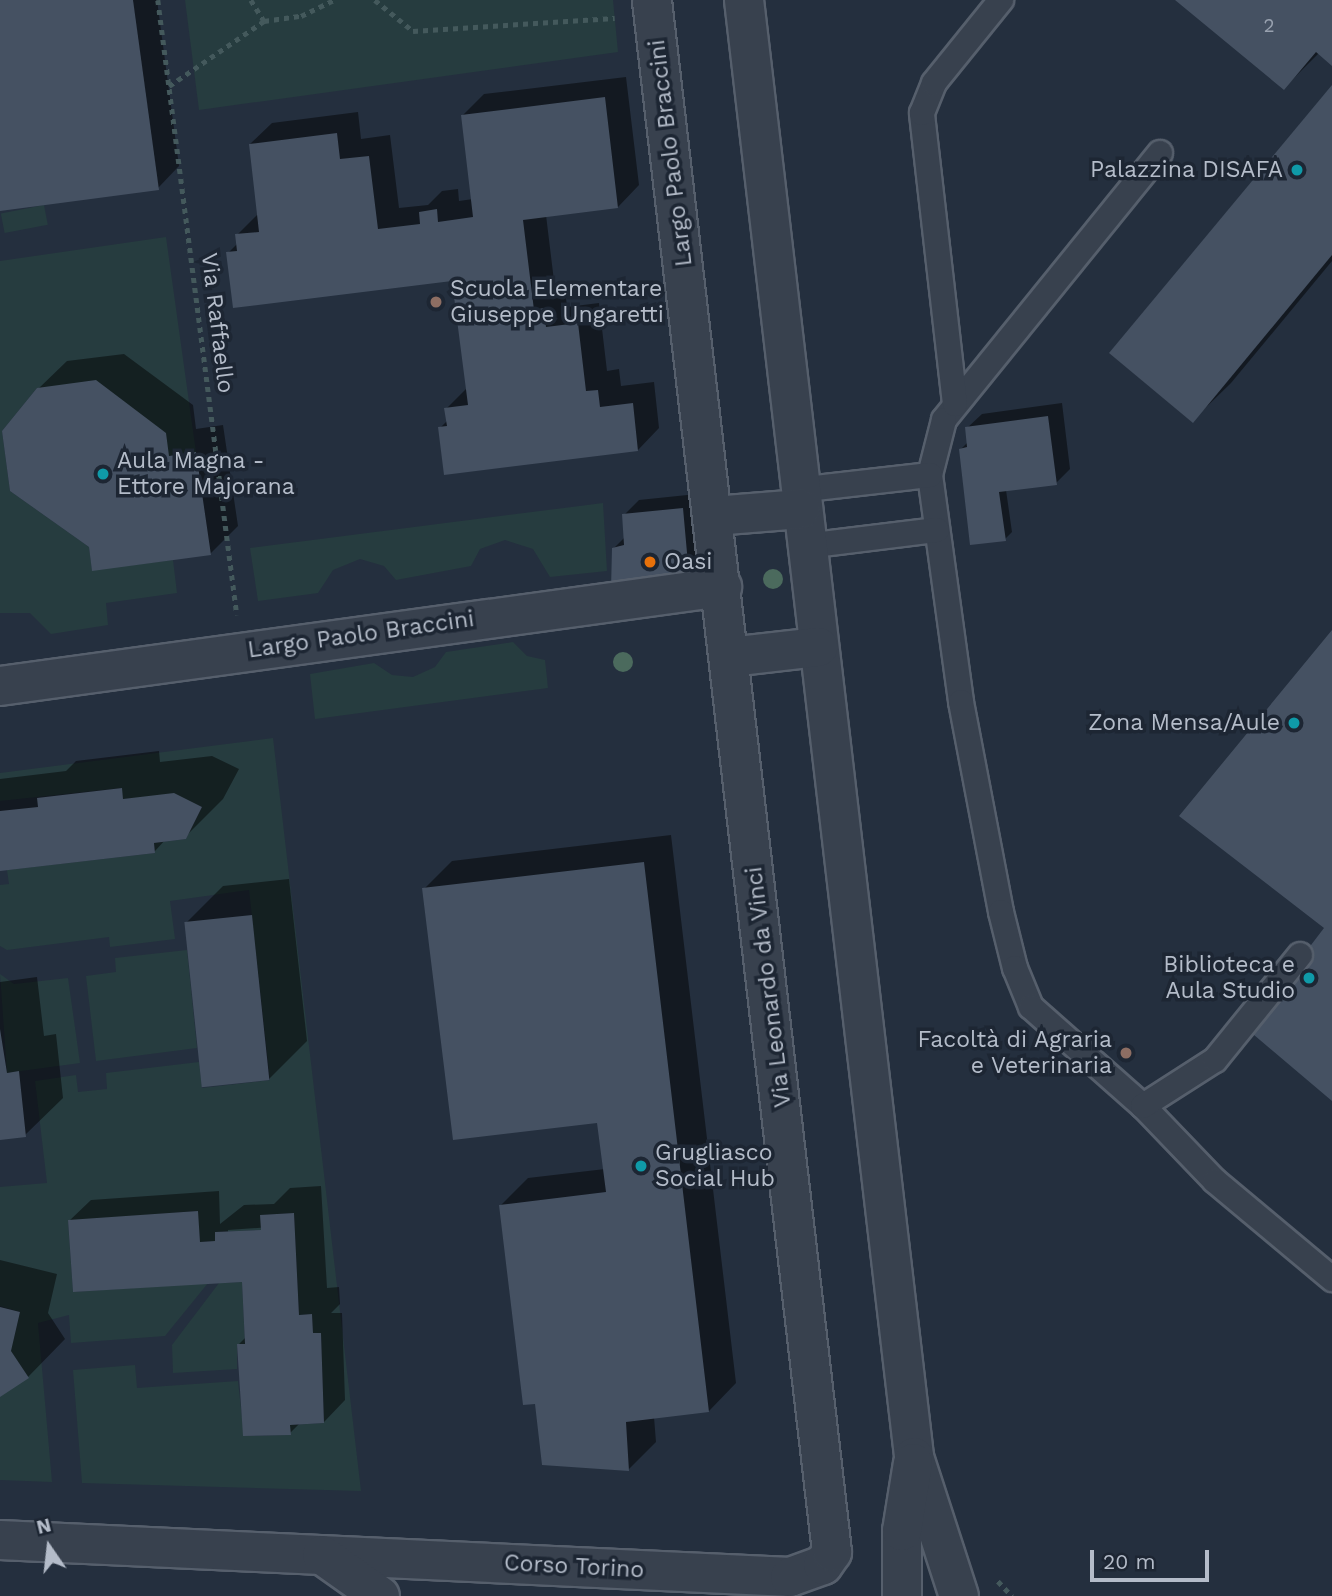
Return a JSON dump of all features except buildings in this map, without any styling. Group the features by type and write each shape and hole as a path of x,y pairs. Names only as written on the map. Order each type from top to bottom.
{"street":[{"path":"744,0 800,499 914,1457 959,1596"},
{"name":"Largo Paolo Braccini","path":"653,7 730,657"},
{"path":"713,516 800,499"},
{"name":"Largo Paolo Braccini","path":"0,686 722,587"},
{"path":"730,657 818,647"},
{"name":"Via Leonardo da Vinci","path":"730,657 832,1522 832,1552 823,1566"},
{"path":"902,1596 902,1531 914,1457"},
{"name":"Corso Torino","path":"0,1540 790,1577 823,1566"},
{"path":"322,1555 380,1596"}],"lane":[{"path":"955,404 922,113 934,83 1000,0"},
{"path":"1160,153 944,420 929,475 961,702 1015,968 1031,1007 1143,1106 1215,1181 1330,1273"},
{"path":"800,499 929,475"},
{"path":"806,546 937,530"},
{"path":"1143,1106 1215,1060 1300,955"}],"path":[{"name":"Via Raffaello","path":"158,0 242,651"},
{"path":"251,0 264,21"},
{"path":"169,86 264,21 301,16 334,0"},
{"path":"375,0 413,31 653,7"}],"green space":[{"path":"185,0 613,0 618,52 199,110"},
{"path":"44,205 48,225 5,233 1,213"},
{"path":"166,237 196,452 169,456 37,388 2,431 10,491 89,547 92,570 173,560 177,593 106,603 108,625 51,634 30,613 0,613 0,261"},
{"path":"603,503 607,571 550,577 533,549 505,540 480,549 471,566 396,580 384,566 360,559 333,570 318,593 258,601 250,548"},
{"path":"513,642 527,656 545,660 548,688 315,719 310,674 374,663 392,675 413,677 435,667 446,652"},
{"path":"273,738 361,1491 82,1483 73,1370 135,1365 137,1388 238,1381 244,1436 290,1435 290,1425 324,1423 321,1334 313,1333 312,1314 299,1315 294,1213 261,1215 261,1230 215,1232 215,1241 200,1242 197,1211 68,1221 73,1292 208,1283 165,1336 71,1343 69,1315 38,1323 52,1482 0,1480 0,1397 20,1312 0,1306 0,1187 47,1183 35,1081 76,1075 78,1092 107,1089 106,1073 199,1062 202,1088 270,1080 249,890 170,901 175,939 110,947 109,937 7,950 0,946 0,885 9,884 7,870 155,853 154,843 186,839 202,807 174,796 123,799 121,788 0,801 0,773"},
{"path":"187,950 197,1048 96,1061 86,976 116,972 115,958"},
{"path":"0,974 14,984 68,978 80,1063 7,1073"},
{"path":"242,1282 245,1344 237,1344 237,1369 173,1373 172,1345 219,1283"}],"place":[{"name":"Palazzina DISAFA","path":"1297,170"},
{"name":"Scuola Elementare Giuseppe Ungaretti","path":"436,302"},
{"name":"Aula Magna - Ettore Majorana","path":"103,474"},
{"name":"Oasi","path":"650,562"},
{"name":"Zona Mensa/Aule","path":"1294,723"},
{"name":"Biblioteca e Aula Studio","path":"1309,978"},
{"name":"Facoltà di Agraria e Veterinaria","path":"1126,1053"},
{"name":"Grugliasco Social Hub","path":"641,1166"}]}
